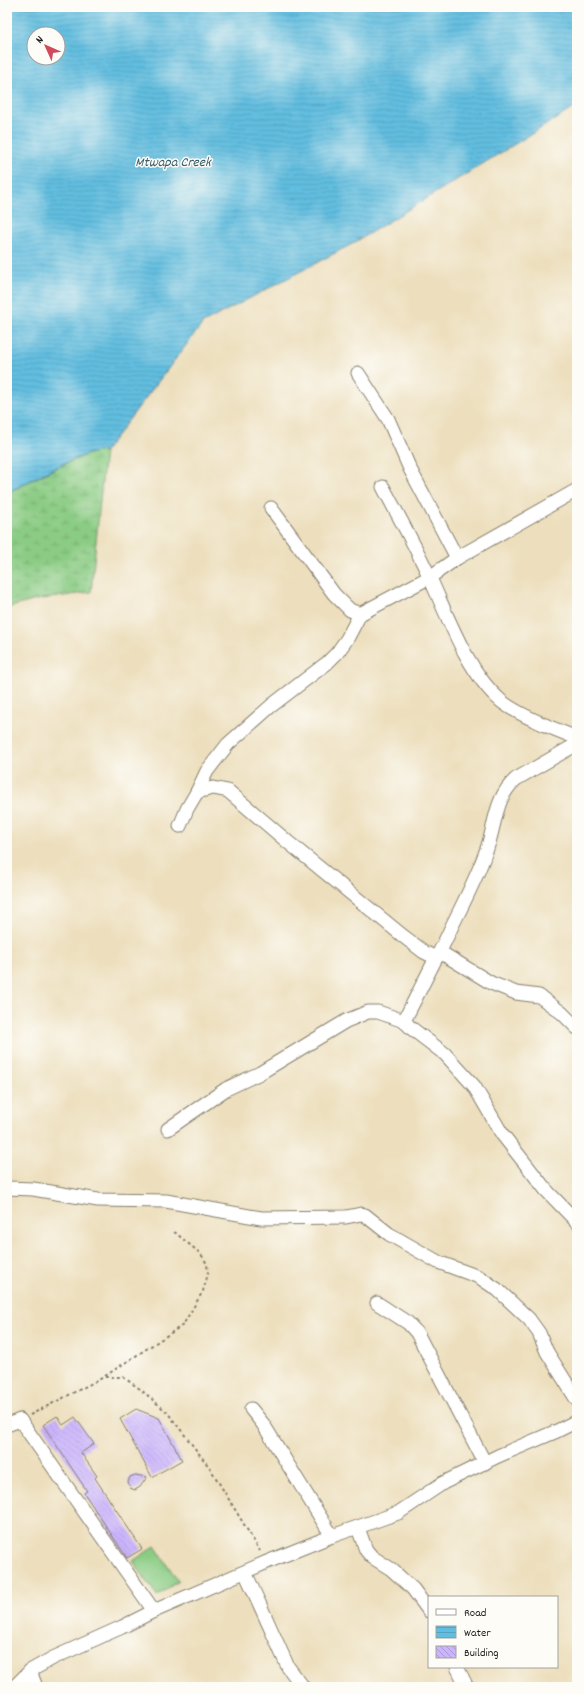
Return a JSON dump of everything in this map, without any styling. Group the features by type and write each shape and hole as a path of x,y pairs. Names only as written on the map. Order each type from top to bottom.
{"street":[{"path":"358,372 388,419 410,469 457,558"},
{"path":"382,487 430,577 442,607 473,668 492,693 511,708 577,738"},
{"path":"180,826 187,809 207,771 228,744 271,706 327,663 337,653 347,639 360,614 430,577 457,558 577,490"},
{"path":"271,508 334,594 350,610 360,614"},
{"path":"404,1021 469,893 494,830 498,804 502,795 516,780 577,744"},
{"path":"197,792 213,788 228,791 289,843 424,952 438,955 491,983 516,992 539,996 562,1013 577,1028"},
{"path":"168,1129 226,1089 260,1073 346,1021 368,1012 378,1012 404,1021 445,1054 474,1086 502,1134 546,1190 577,1222"},
{"path":"7,1188 33,1189 98,1200 166,1201 261,1218 346,1217 361,1214 366,1215 389,1234 446,1266 479,1277 498,1290 529,1320 539,1333 547,1352 577,1400"},
{"path":"377,1303 408,1323 417,1333 485,1463"},
{"path":"251,1409 263,1424 332,1536"},
{"path":"7,1425 20,1420 154,1611"},
{"path":"14,1687 30,1671 53,1658 154,1611 267,1562 332,1536 398,1513 443,1483 577,1421"},
{"path":"358,1528 366,1550 372,1558 391,1569 413,1589 428,1610"},
{"path":"245,1572 288,1667 304,1687"},
{"path":"458,1668 467,1687"},
{"path":"30,1671 36,1687"}],"path":[{"path":"20,1420 104,1377 183,1325 203,1291 208,1274 208,1264 201,1254 172,1230"},
{"path":"104,1377 123,1377 167,1412 210,1468 267,1562"}],"green space":[{"path":"97,450 105,451 91,592 36,600 7,608 7,493 56,468"},
{"path":"155,1546 178,1581 157,1596 133,1561"}],"water":[{"name":"Mtwapa Creek","path":"7,7 577,7 577,106 352,244 203,323 105,451 96,452 70,461 7,493"}],"building":[{"path":"136,1409 159,1418 182,1460 152,1477 120,1419"},
{"path":"57,1416 63,1425 75,1417 94,1444 81,1453 97,1476 95,1478 142,1549 127,1558 84,1493 87,1491 43,1425"},
{"path":"135,1475 147,1477 140,1487 135,1490 130,1488 128,1482 130,1477"}]}
